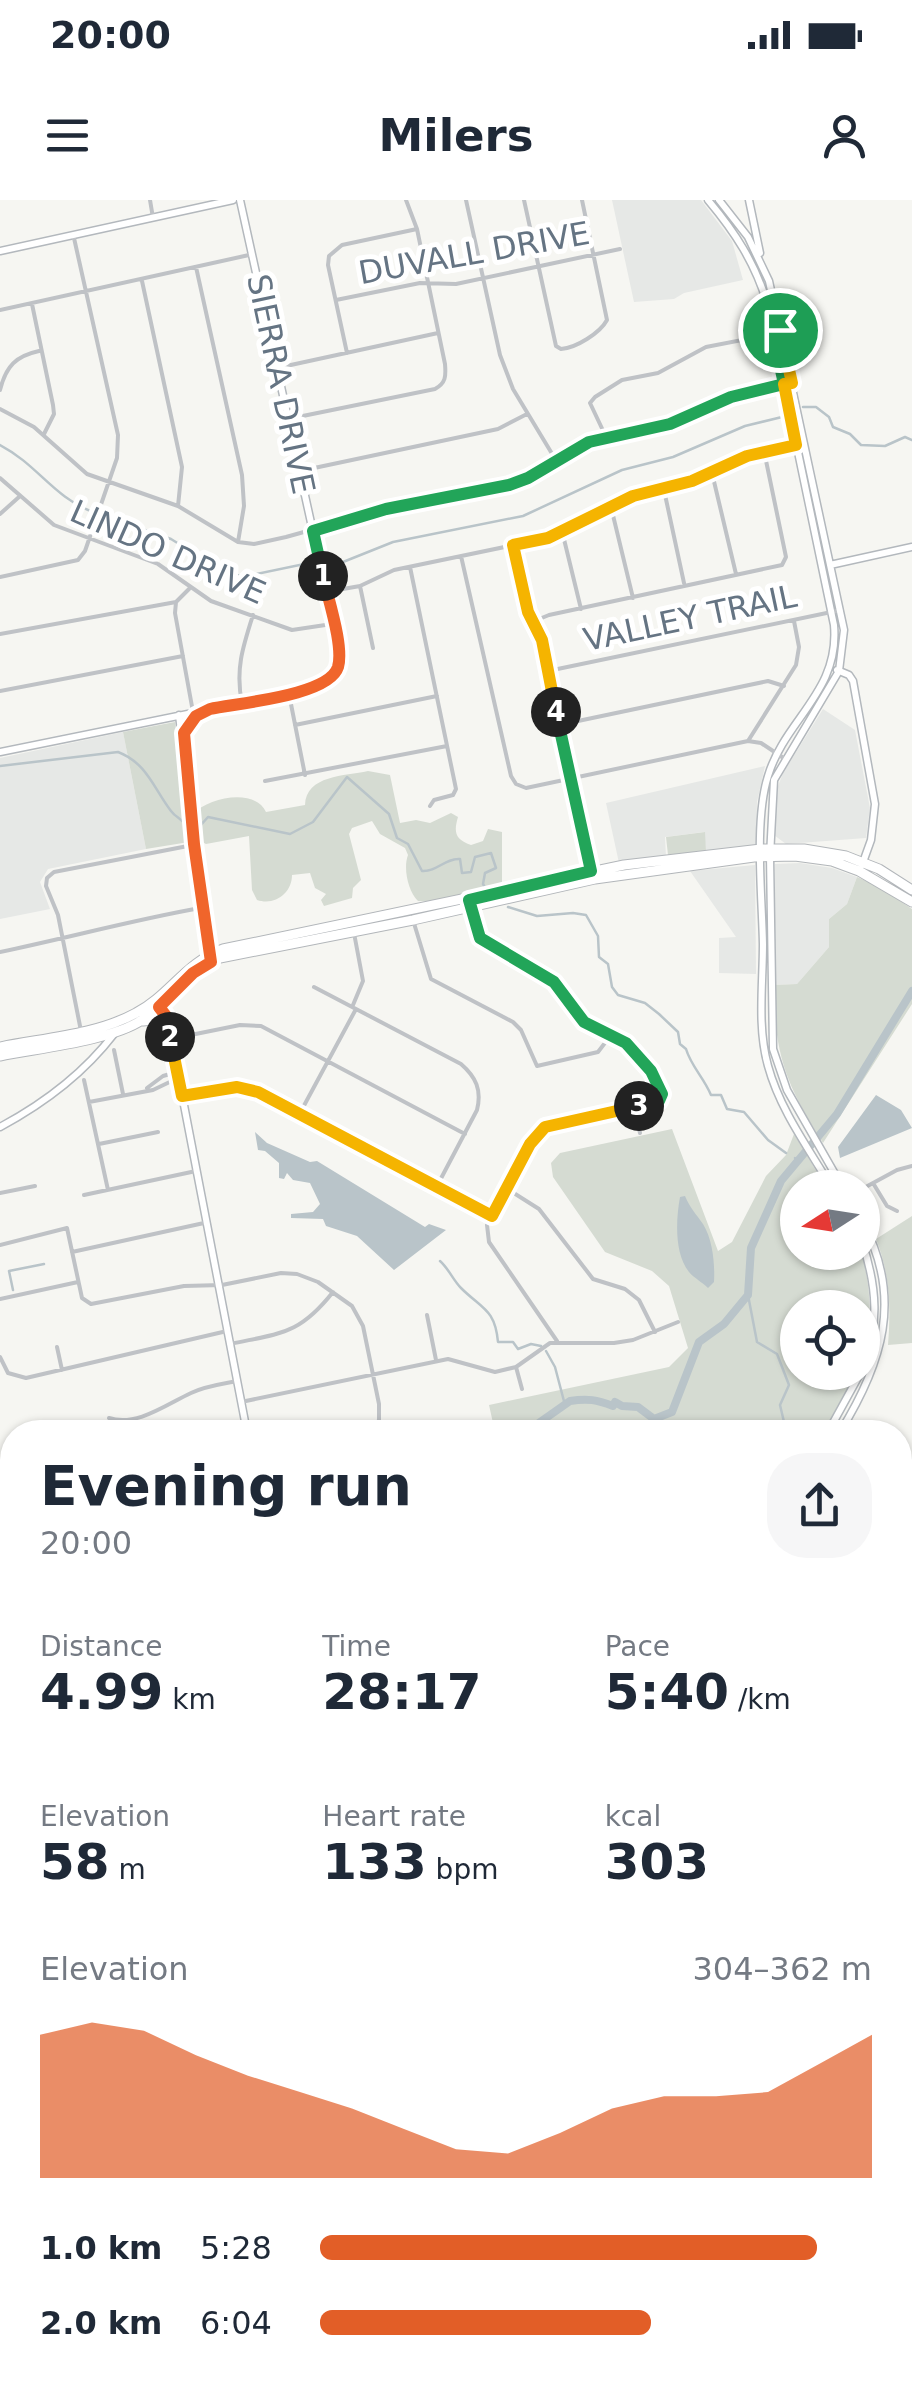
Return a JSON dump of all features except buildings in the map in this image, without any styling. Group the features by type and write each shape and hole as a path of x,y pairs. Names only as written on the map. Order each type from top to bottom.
{"main road":[{"path":"0,249 237,200"},
{"name":"SIERRA DRIVE","path":"237,200 300,471 333,624 338,666 327,682 288,694"},
{"path":"708,200 761,272"},
{"path":"719,200 761,261"},
{"path":"749,200 761,272 844,641 839,671 781,757"},
{"path":"744,249 752,216"},
{"path":"826,566 912,547"},
{"path":"827,1170 773,1081 767,1032 765,789 830,668 836,611"},
{"path":"830,668 849,675 853,681 875,804 871,840 861,866"},
{"path":"0,752 288,694"},
{"path":"182,742 187,724 210,709"},
{"path":"179,715 209,959"},
{"path":"593,875 766,852"},
{"path":"0,1127 44,1101 104,1048 118,1026 137,1018 209,959 593,875 711,854 766,852 861,866 912,890"},
{"path":"688,865 709,860 711,854"},
{"path":"861,866 912,902"},
{"path":"394,920 412,920 470,904"},
{"path":"156,1004 170,1034 245,1420"},
{"path":"0,1047 81,1035 137,1018 160,1018 170,1034"},
{"path":"81,1035 117,1031"},
{"path":"99,1036 104,1048"},
{"path":"0,1056 34,1044"},
{"path":"880,1264 885,1302 880,1341"},
{"path":"839,1420 853,1390"},
{"path":"842,1420 865,1390"}],"street":[{"path":"150,200 154,218"},
{"path":"288,419 437,388 446,377 416,229 406,200"},
{"path":"466,200 500,355 526,414 557,462"},
{"path":"524,200 560,350 606,324 582,200"},
{"path":"347,353 328,265 333,250 416,229"},
{"path":"0,577 72,563 82,556 118,457 118,435 74,235"},
{"name":"DUVALL DRIVE","path":"336,300 428,283 454,284 620,250"},
{"path":"0,310 252,255"},
{"path":"196,267 242,475 244,506 238,542"},
{"path":"142,279 182,467 178,506"},
{"path":"32,303 54,409 44,434"},
{"path":"606,439 590,404 606,390 629,377 658,372 706,347 777,332"},
{"path":"277,368 438,334"},
{"path":"0,390 11,364 20,356 42,350"},
{"path":"0,409 44,434 87,474 178,506 238,542 254,544 386,509 509,485 589,442 670,424 731,397 788,384"},
{"path":"300,471 498,429 526,414"},
{"path":"326,592 360,586 410,566 562,531 633,496 664,490 764,452 801,444"},
{"path":"532,622 684,584 779,566 785,561 764,452"},
{"path":"712,473 736,574"},
{"name":"LINDO DRIVE","path":"0,478 54,526 158,564 211,602 292,630 333,624"},
{"path":"664,490 684,584"},
{"path":"0,514 20,496"},
{"path":"610,507 633,598"},
{"path":"562,531 582,609"},
{"path":"513,545 532,622 542,640 593,875"},
{"path":"462,556 511,776 516,784 526,788 748,741 781,757"},
{"path":"410,566 454,793 434,800 430,806"},
{"path":"360,586 373,648"},
{"path":"0,634 176,602 190,587"},
{"path":"176,602 193,712"},
{"name":"VALLEY TRAIL","path":"548,671 836,611"},
{"path":"242,702 238,680 240,656 253,615"},
{"path":"748,741 796,666 800,647 793,619"},
{"path":"0,692 183,656"},
{"path":"559,725 768,681 784,686"},
{"path":"288,694 305,775"},
{"path":"295,724 436,696"},
{"path":"266,781 447,746"},
{"path":"81,1035 57,911 46,886 48,876 194,844"},
{"path":"470,904 477,932 484,942 554,982 584,1022 626,1043 640,1056 662,1094 656,1102 545,1127 530,1144 487,1226 489,1242 558,1341"},
{"path":"0,952 202,908"},
{"path":"412,920 431,980 513,1022 521,1030 534,1064 598,1052 611,1035"},
{"path":"300,1113 364,981 353,928"},
{"path":"314,987 471,1072 480,1096 478,1110 437,1186"},
{"path":"170,1034 250,1025 271,1031 465,1134"},
{"path":"114,1050 123,1094"},
{"path":"89,1102 143,1090 162,1076 178,1075"},
{"path":"84,1080 108,1190"},
{"path":"182,1096 248,1088 492,1216"},
{"path":"634,1107 640,1134"},
{"path":"98,1144 158,1132"},
{"path":"880,1180 912,1166"},
{"path":"84,1195 196,1171"},
{"path":"0,1193 35,1186"},
{"path":"506,1188 539,1209 592,1279 624,1288 639,1300 655,1332"},
{"path":"880,1195 887,1206 897,1211"},
{"path":"72,1252 206,1223"},
{"path":"0,1244 68,1228 82,1298 91,1304 184,1286 218,1285 290,1273 318,1282 356,1310 363,1326 374,1374 379,1412 376,1420"},
{"path":"0,1299 78,1282"},
{"path":"230,1344 294,1329 307,1322 333,1292"},
{"path":"427,1316 436,1361"},
{"path":"241,1402 436,1361 455,1360 494,1372 516,1367 550,1342 614,1343 678,1322"},
{"path":"0,1357 8,1373 18,1378 227,1331"},
{"path":"57,1347 62,1370"},
{"path":"516,1367 522,1390"},
{"path":"109,1418 120,1420 164,1410 189,1393 238,1381"}],"shaded area":[{"path":"612,200 701,200 732,241 743,280 684,293 674,299 634,302"},
{"path":"823,709 855,730 870,808 866,838 786,844 774,835 775,794 783,773"},
{"path":"175,722 189,842 146,849 123,732"},
{"path":"123,732 146,849 48,869 40,882 50,909 0,919 0,758"},
{"path":"765,766 757,802 756,846 706,851 704,832 665,837 666,857 619,863 606,803"},
{"path":"368,771 390,775 400,823 430,823 451,813 458,817 458,837 471,845 483,841 488,829 502,832 502,889 446,902 418,901 407,879 405,848 380,834 372,821 352,828 349,834 361,880 353,888 352,898 324,906 321,900 326,894 315,888 310,873 292,875 286,892 276,899 257,900 252,890 249,836 206,844 197,839 193,814 210,803 242,798 260,804 266,812 305,805 307,795 319,782"},
{"path":"705,832 706,851 668,855 666,837"},
{"path":"800,863 857,877 847,904 829,919 829,947 797,984 774,985 775,864"},
{"path":"755,865 756,974 719,973 719,938 736,937 690,871"},
{"path":"857,877 912,909 912,1004 823,1143 785,1068 776,1031 774,985 797,984 829,947 829,919 847,904"},
{"path":"876,1095 901,1110 912,1128 840,1158 838,1147"},
{"path":"672,1129 718,1251 732,1242 766,1176 786,1155 794,1134 816,1170 780,1170 780,1270 865,1270 867,1279 868,1290 780,1290 780,1390 847,1390 830,1420 492,1420 489,1405 669,1367 688,1348 669,1286 652,1271 605,1252 553,1177 551,1163 560,1153"},
{"path":"255,1132 267,1143 310,1162 317,1161 425,1227 429,1224 446,1230 394,1270 357,1236 326,1226 323,1219 291,1218 291,1214 313,1212 320,1204 310,1183 293,1180 287,1173 284,1179 279,1178 279,1163 258,1150"},
{"path":"685,1196 711,1245 714,1282 708,1288 689,1272 681,1255 678,1215 680,1197"},
{"path":"912,1216 912,1343 888,1345 888,1291 880,1236"}],"waterway":[{"path":"803,407 816,407 829,417 833,427 850,434 861,445 885,446 905,437 912,440"},
{"path":"322,561 343,562 393,542 523,516 622,470 673,457 745,426 782,417"},
{"path":"0,445 67,498 93,512"},
{"path":"102,515 171,539 224,572 236,575 314,562"},
{"path":"0,766 118,752 143,770 187,827"},
{"path":"200,826 208,817 290,834 313,822 347,777 389,814 397,838 408,844 422,871 460,859 462,873 471,872 475,857 491,853 496,868 485,873 486,889"},
{"path":"508,907 537,916 586,915 598,936 599,957 608,964 612,987 618,995 645,1003 659,1014 678,1032 680,1044 711,1095 721,1095 727,1109 744,1112 768,1140 786,1153"},
{"path":"543,1420 576,1400 638,1407 654,1419 672,1412 699,1342 724,1324 748,1295 751,1248 781,1181 837,1114 912,991"},
{"path":"795,1158 799,1160"},
{"path":"440,1261 491,1316 498,1342 513,1342 518,1349 531,1344 541,1346"},
{"path":"13,1290 9,1271 44,1264"},
{"path":"748,1295 757,1342 777,1354 789,1385 780,1405 784,1420"},
{"path":"546,1351 555,1367 565,1405"}],"route":[{"path":"780,330 773,334 784,384 731,397 670,424 589,442 509,485 386,509 313,531 339,650 334,676 316,688 210,709 187,724 184,733 207,955 211,962 193,973 159,1007 168,1022 182,1096 248,1088 492,1216 530,1144 545,1127 659,1101 660,1088 640,1056 626,1043 584,1022 554,982 484,942 474,922 469,900 591,871 542,640 528,612 513,545 548,538 633,496 692,481 747,456 796,445 784,384 792,383 780,330"}]}
